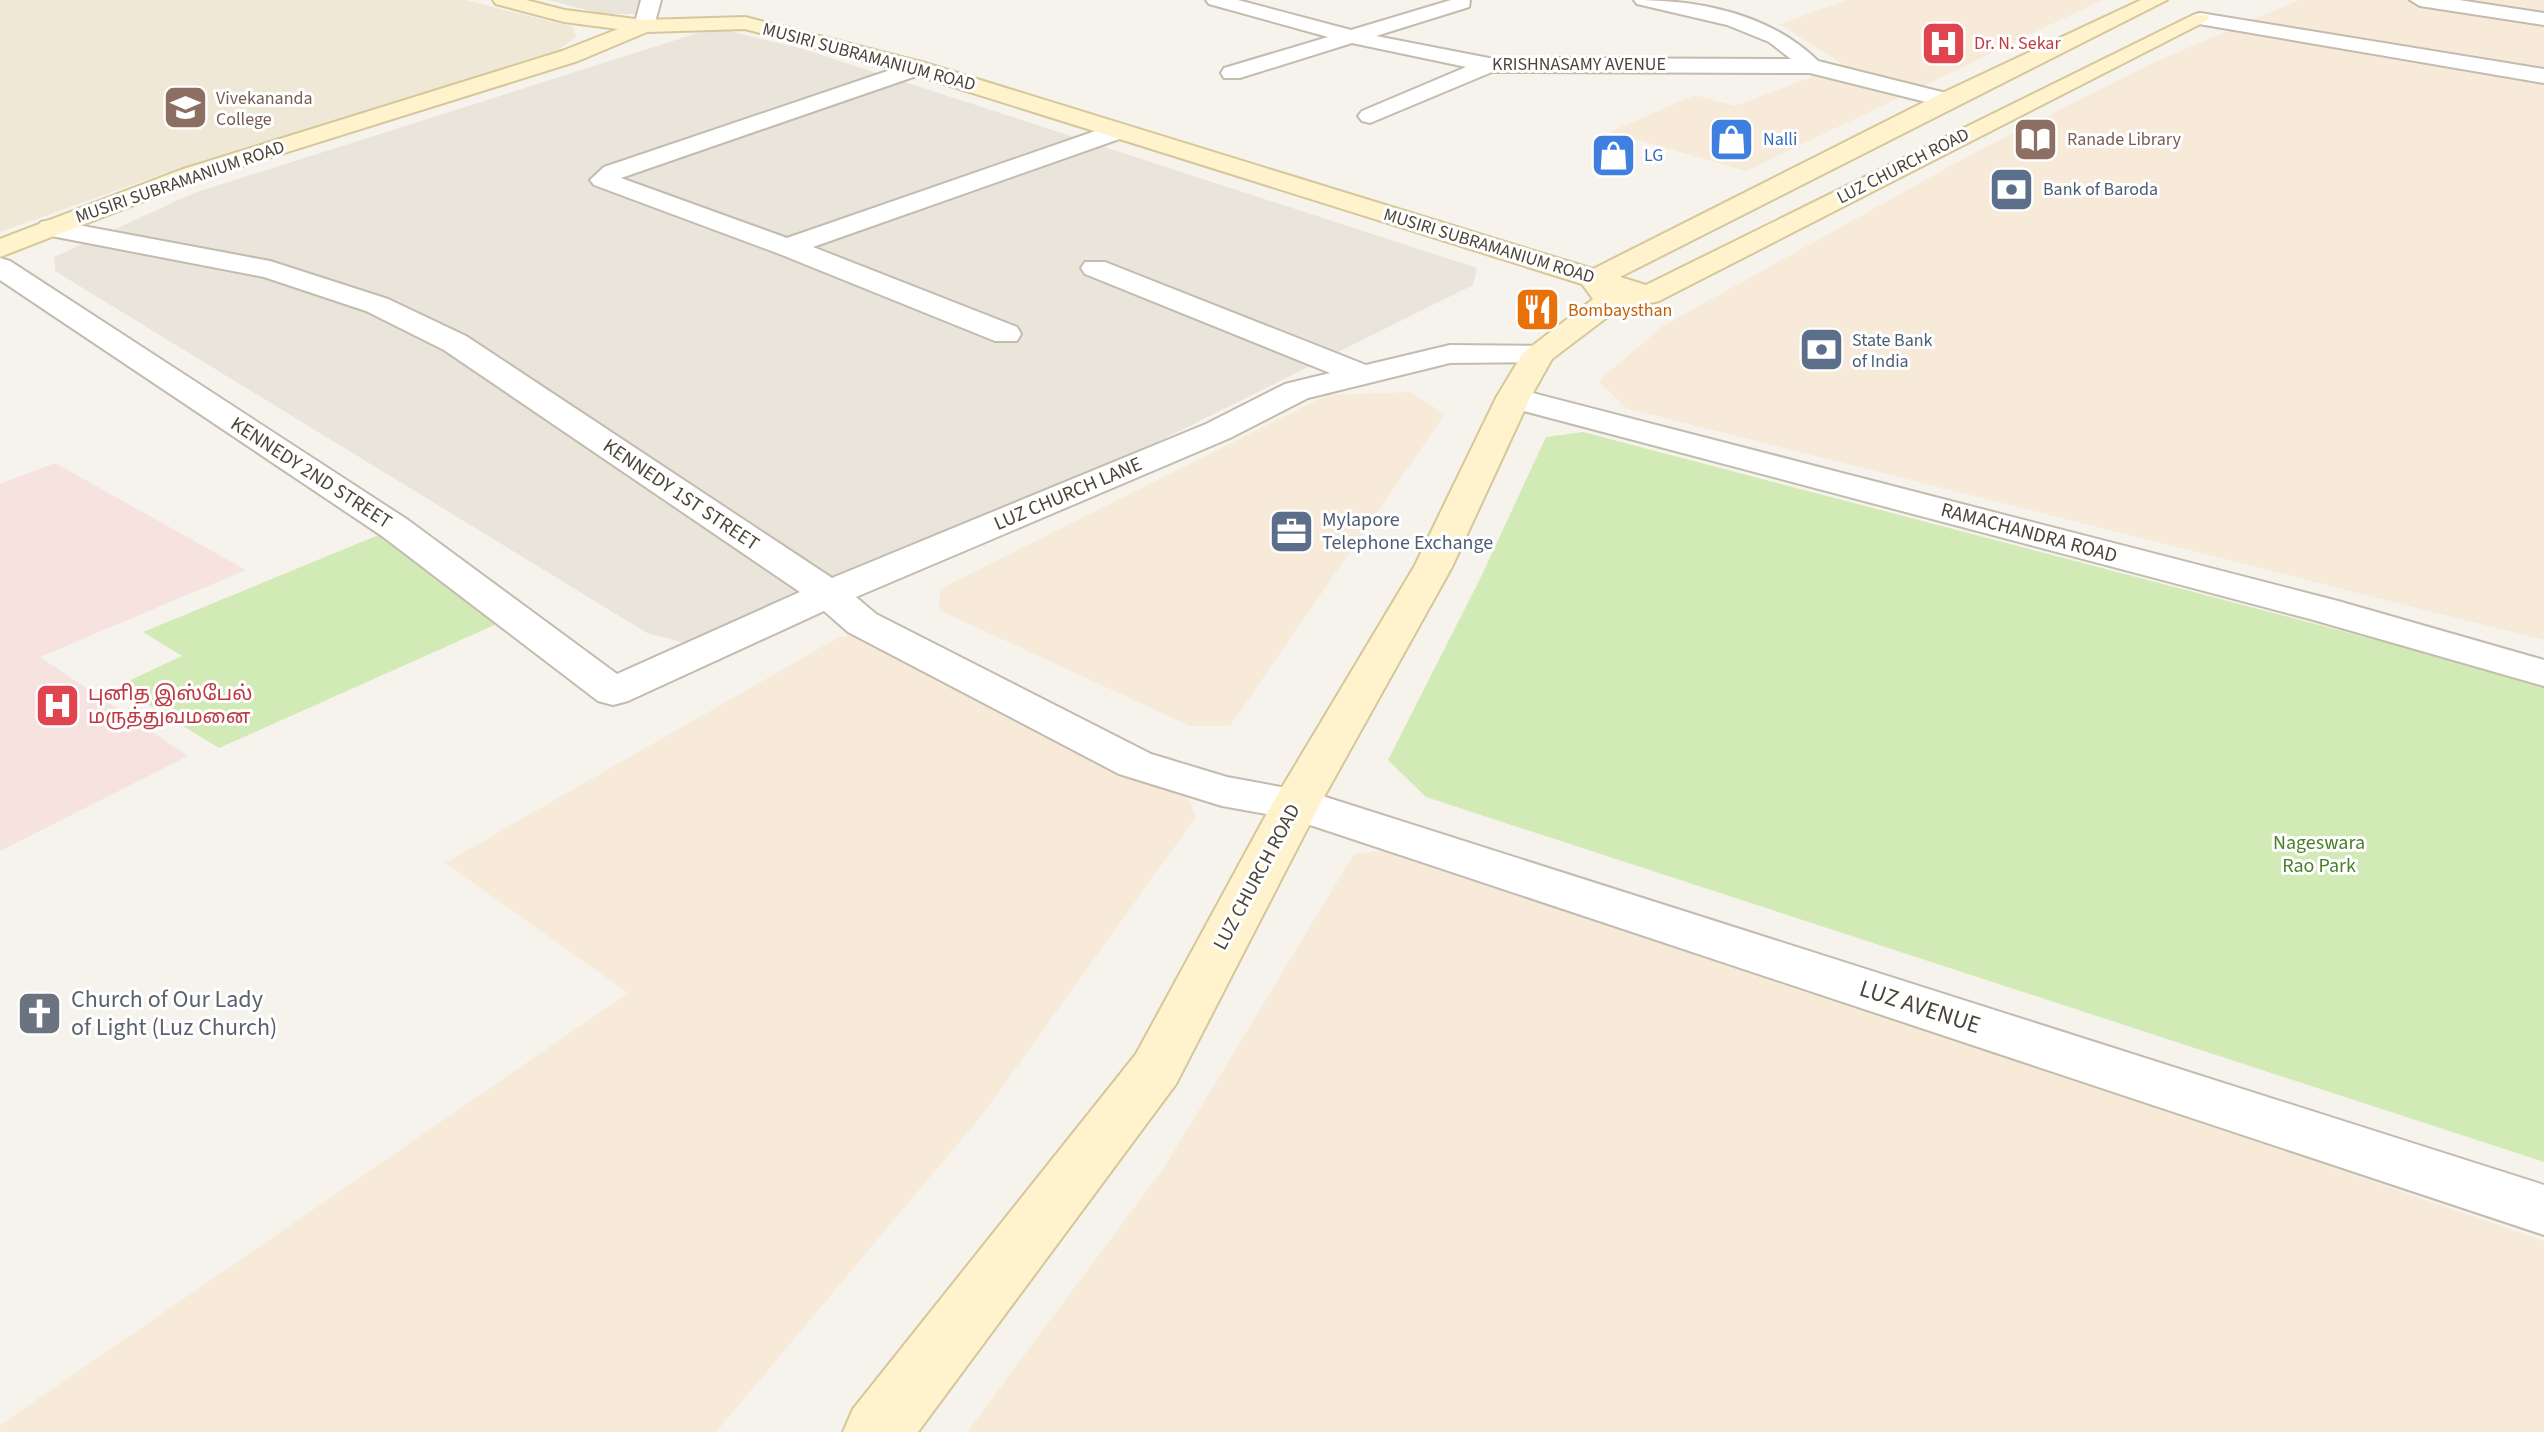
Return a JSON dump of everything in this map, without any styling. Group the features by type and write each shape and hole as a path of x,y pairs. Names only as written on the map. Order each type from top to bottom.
{"main road":[{"path":"503,0 564,16 644,26"},
{"name":"LUZ CHURCH ROAD","path":"877,1432 1156,1069 1296,804 1433,567 1513,398 1539,353 1599,292 1946,100 2157,0"},
{"name":"LUZ CHURCH ROAD","path":"1599,292 1649,295 2200,19"},
{"name":"MUSIRI SUBRAMANIUM ROAD","path":"0,249 189,175 540,66 615,41 644,26 745,23 917,68 1599,292"},
{"path":"2017,66 2079,79"}],"street":[{"path":"644,26 651,0"},
{"name":"KRISHNASAMY AVENUE","path":"1216,0 1352,37 1489,65 1719,63 1810,66 1946,100"},
{"path":"1644,0 1736,22 1795,48 1810,66"},
{"path":"2420,0 2544,19"},
{"path":"1232,73 1462,3"},
{"path":"2200,19 2544,76"},
{"path":"1370,116 1489,65"},
{"path":"917,68 613,172 603,180 787,247 1006,334"},
{"path":"787,247 1116,132"},
{"name":"KENNEDY 1ST STREET","path":"51,228 270,270 377,305 455,343 829,594 862,623 1135,764 1222,791 1296,804"},
{"name":"KENNEDY 2ND STREET","path":"0,267 395,528 613,692"},
{"path":"1095,268 1361,374"},
{"name":"LUZ CHURCH LANE","path":"613,692 829,594 1218,431 1297,391 1450,354 1539,353"},
{"name":"RAMACHANDRA ROAD","path":"1513,398 2324,610 2544,673"},
{"name":"LUZ AVENUE","path":"1296,804 2544,1210"}],"shaded area":[{"name":"Vivekananda College","path":"0,0 465,0 573,27 576,37 558,50 182,167 0,232"},
{"path":"548,0 652,0 638,14 603,14"},
{"path":"1847,0 2102,0 1746,171 1610,132 1695,95 1735,106 1843,65 1780,24"},
{"path":"2299,0 2544,0 2544,640 1626,408 1598,381 1663,326 1972,154 2155,62"},
{"path":"726,30 803,49 1477,268 1473,285 1003,519 714,651 647,633 55,271 54,257 194,193 701,32"},
{"path":"1410,392 1445,414 1230,726 1190,726 939,610 940,589 1327,395"},
{"name":"புனித இஸ்பேல் மருத்துவமனை","path":"55,463 246,570 40,657 188,756 0,851 0,484"},
{"path":"883,630 1178,775 1196,817 982,1115 716,1432 0,1432 0,1425 628,993 445,863 839,637"},
{"path":"1412,848 2544,1241 2544,1432 967,1432 1165,1166 1354,854"}],"green space":[{"name":"Nageswara Rao Park","path":"1583,432 2544,684 2544,1162 1426,797 1388,760 1480,579 1546,437"},
{"path":"381,534 499,623 219,748 118,686 182,656 143,632"}],"place":[{"name":"Dr. N. Sekar","path":"1943,43"},
{"name":"Vivekananda College","path":"185,108"},
{"name":"Nalli","path":"1732,139"},
{"name":"Ranade Library","path":"2036,139"},
{"name":"LG","path":"1613,155"},
{"name":"Bank of Baroda","path":"2012,189"},
{"name":"Bombaysthan","path":"1537,310"},
{"name":"State Bank of India","path":"1821,350"},
{"name":"Mylapore Telephone Exchange","path":"1291,532"},
{"name":"புனித இஸ்பேல் மருத்துவமனை","path":"57,706"},
{"name":"Church of Our Lady of Light (Luz Church)","path":"40,1013"}]}
